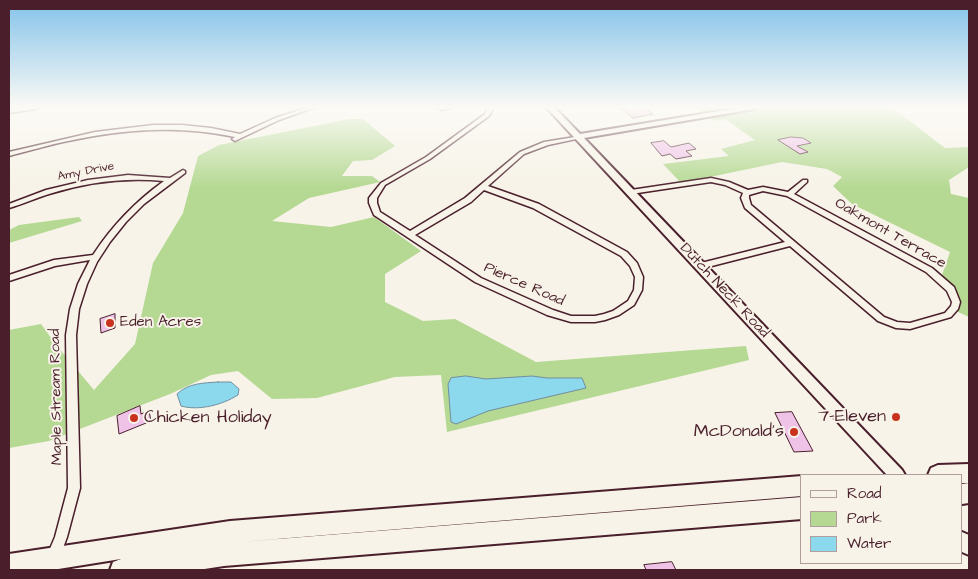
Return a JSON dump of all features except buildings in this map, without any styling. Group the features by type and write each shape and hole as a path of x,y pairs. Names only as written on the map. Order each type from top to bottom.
{"highway":[{"path":"954,474 969,473"},
{"path":"9,566 50,564 230,532 800,486"},
{"path":"121,570 224,555 800,508"}],"street":[{"path":"9,154 94,134"},
{"path":"226,134 237,138 245,134"},
{"name":"Pierce Road","path":"461,134 428,158 383,184 375,193 372,203 376,213 478,280 561,317 583,320 600,318 616,313 631,303 638,290 639,277 634,265 624,254 541,209 483,187"},
{"name":"Dutch Neck Road","path":"576,134 896,474"},
{"path":"409,235 460,206 519,156 530,150 546,143 596,134"},
{"name":"Maple Stream Road","path":"50,564 62,537 74,488 72,318 80,287 102,245 129,215 170,180 183,172"},
{"name":"Amy Drive","path":"9,206 64,186 103,178 140,176 170,180"},
{"name":"Oakmont Terrace","path":"632,192 711,180 727,183 748,193 763,189 788,194 930,270 951,289 955,296 955,307 944,317 910,326 888,323 872,314 748,206 745,198 748,193"},
{"path":"788,194 805,181"},
{"path":"700,266 790,244"},
{"path":"9,278 54,262 95,257"},
{"path":"418,539 420,517"}],"green space":[{"path":"274,134 381,134 395,146 372,160 353,161 342,176 372,176 380,182 309,198 272,221 331,227 374,217 421,251 385,274 385,302 423,321 455,319 536,362 746,346 749,360 447,432 441,375 395,377 317,398 272,399 238,371 211,375 170,394 49,441 9,448 9,330 41,324 94,390 135,344 153,263 183,213 198,156 219,145"},
{"path":"746,134 927,134 945,148 969,147 969,167 949,180 951,194 969,198 969,317 954,310 941,278 950,252 852,204 833,186 842,177 827,169 782,162 681,183 663,164 729,156 721,149 755,140"},
{"path":"79,217 82,221 9,243 9,230 19,225"}],"water":[{"path":"466,376 486,379 532,376 582,378 586,388 488,411 456,424 451,422 448,384 451,378"},
{"path":"231,382 239,389 238,395 225,402 210,406 195,408 181,406 177,394 181,390 196,384"}],"place":[{"name":"Eden Acres","path":"110,323"},
{"name":"7-Eleven","path":"896,417"},
{"name":"Chicken Holiday","path":"134,418"},
{"name":"McDonald's","path":"794,432"}]}
